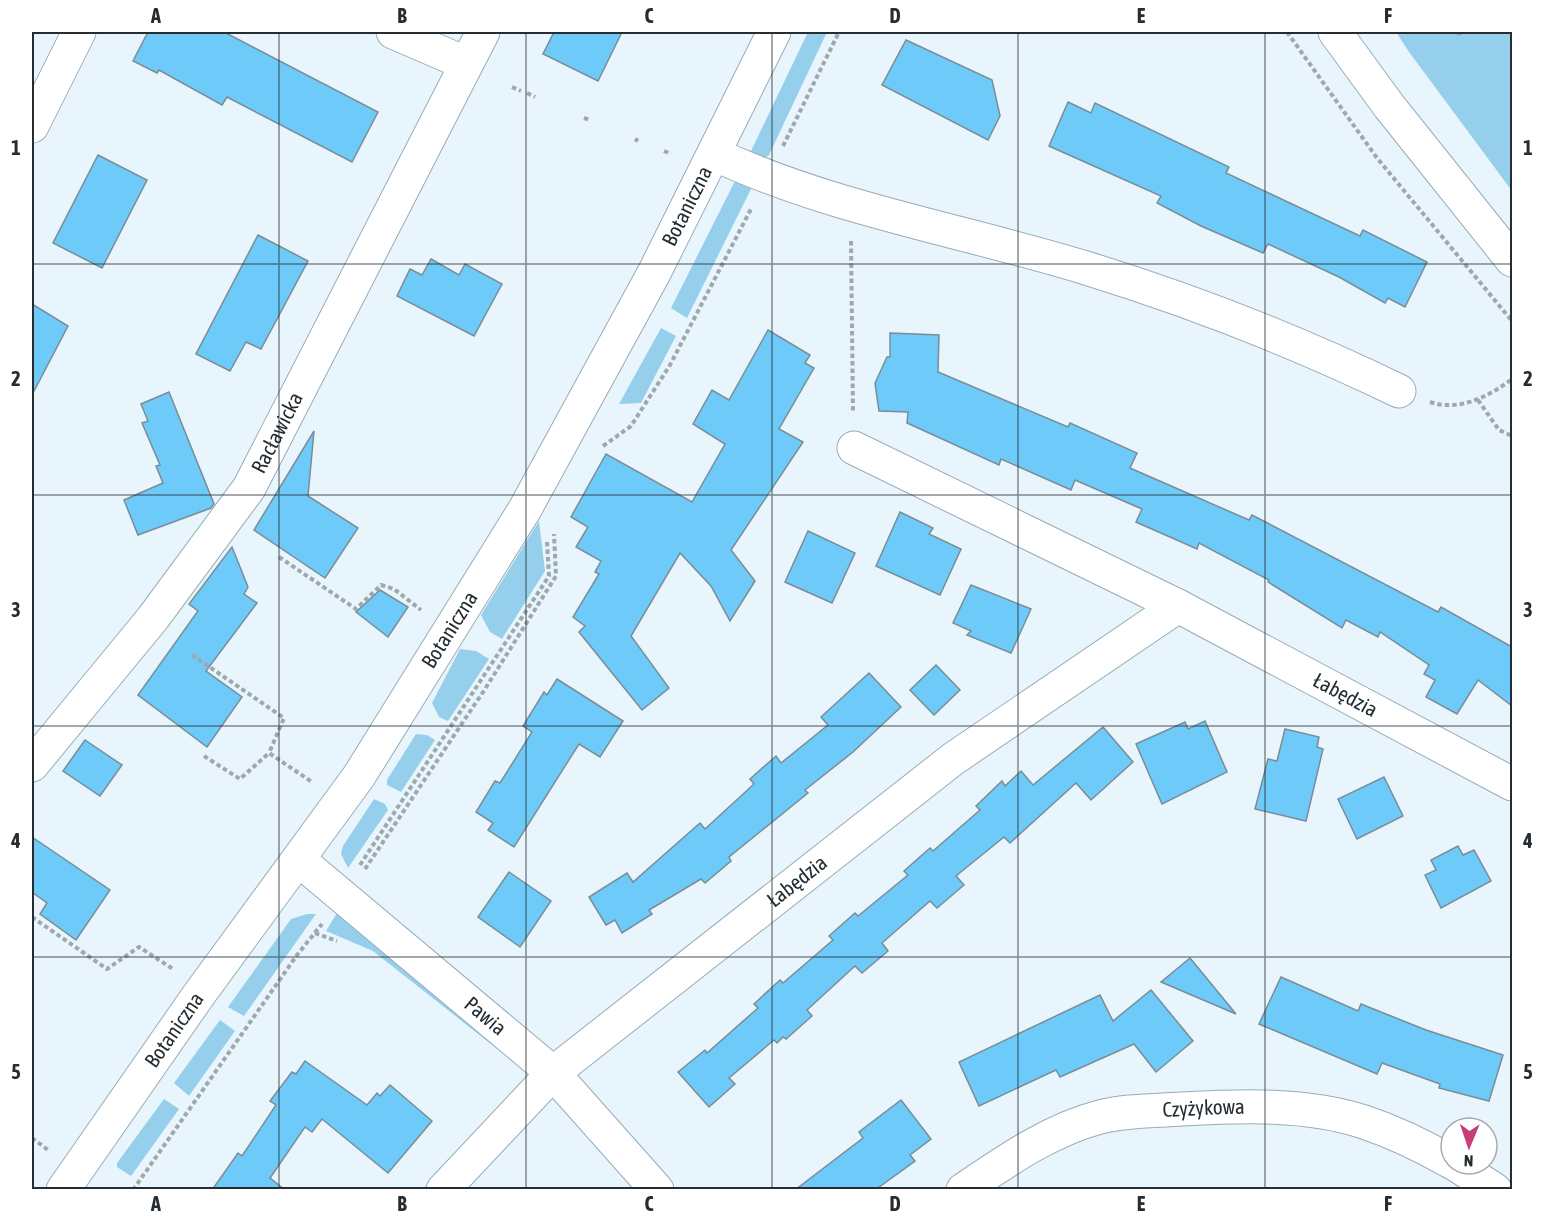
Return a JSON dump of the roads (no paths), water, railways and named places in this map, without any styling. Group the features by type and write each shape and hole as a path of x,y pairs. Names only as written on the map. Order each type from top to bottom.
{"street":[{"path":"32,126 79,32"},
{"path":"393,32 465,63"},
{"name":"Racławicka","path":"32,765 153,618 249,488 465,63 483,32"},
{"name":"Botaniczna","path":"63,1190 198,996 359,776 525,509 654,273 774,32"},
{"path":"1335,32 1389,106 1512,260"},
{"path":"714,154 768,176 850,204 1087,268 1255,327 1399,391"},
{"name":"Łabędzia","path":"854,448 1178,606 1512,784"},
{"name":"Łabędzia","path":"443,1190 553,1073 953,759 1178,606"},
{"name":"Pawia","path":"299,860 553,1073 657,1190"},
{"name":"Czyżykowa","path":"963,1190 1020,1152 1056,1133 1101,1117 1158,1111 1223,1107 1296,1109 1362,1121 1415,1142 1439,1155"},
{"path":"1473,1176 1495,1190"}]}
